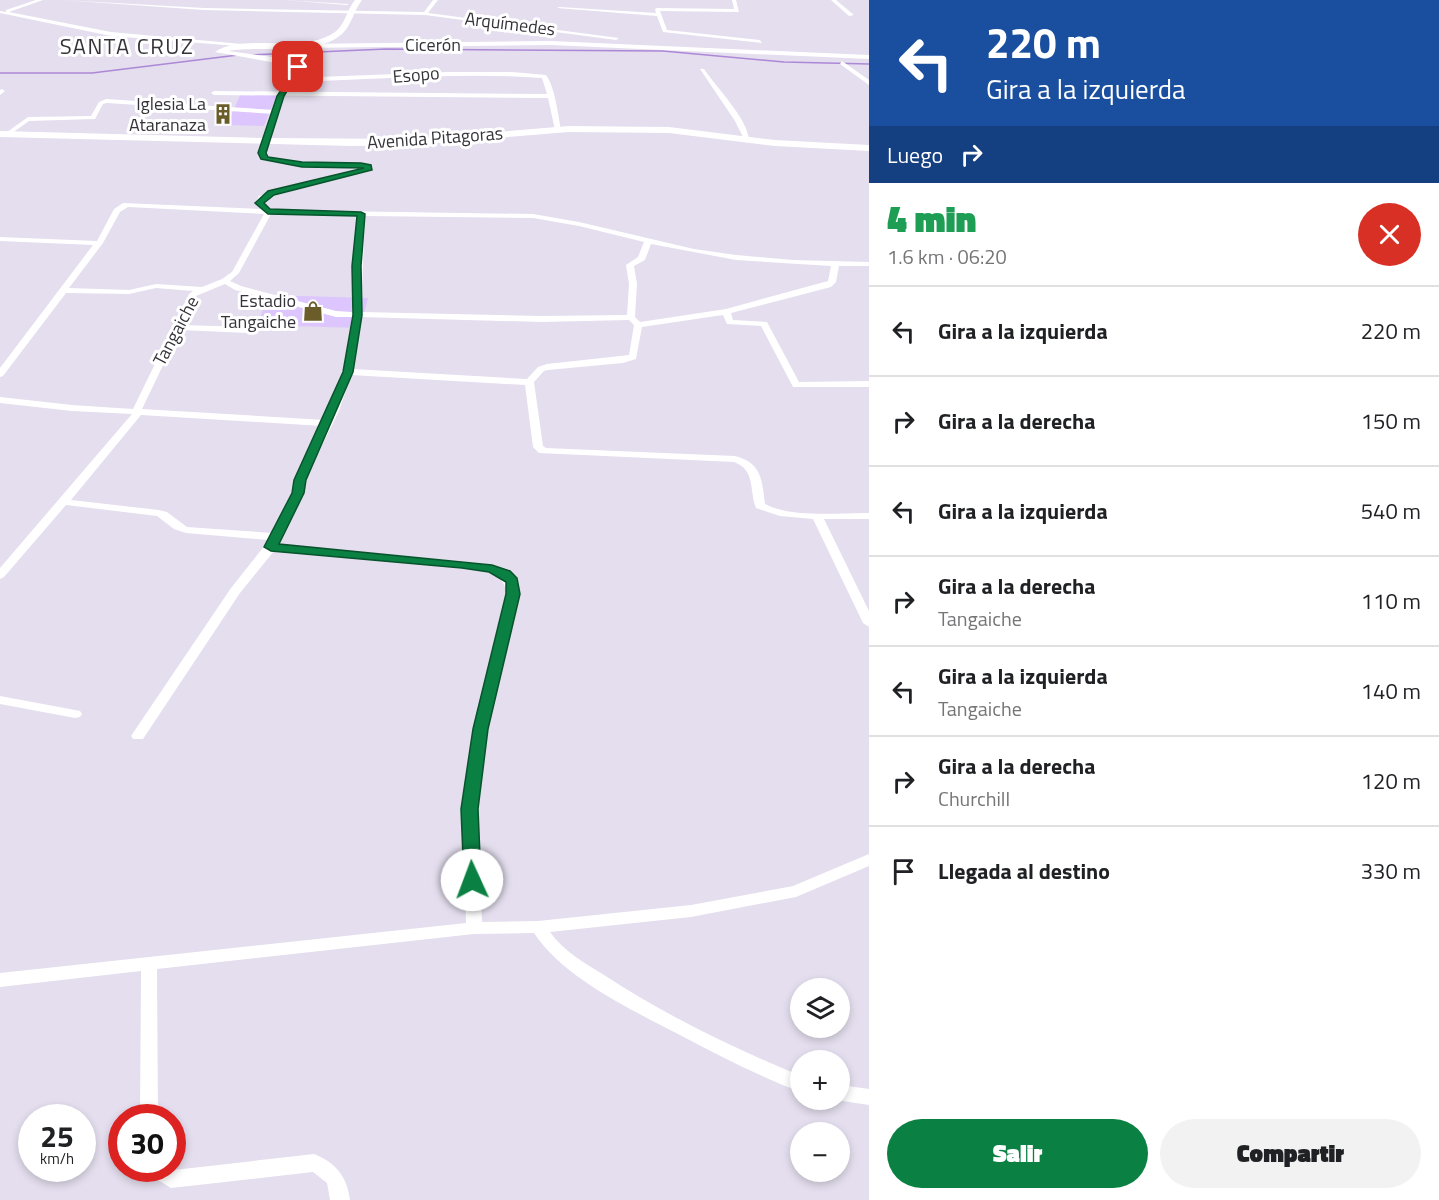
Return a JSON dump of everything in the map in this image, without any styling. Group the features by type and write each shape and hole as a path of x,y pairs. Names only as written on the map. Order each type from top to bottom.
{"main road":[{"path":"265,141 281,96 298,67 291,62 219,52 229,48 310,42 335,35 343,28 354,5 367,0"},
{"name":"Avenida Pitagoras","path":"3,135 413,142 558,130 669,130 799,145 869,148"}],"street":[{"path":"1,12 41,0"},
{"path":"64,0 204,9 354,5"},
{"path":"284,0 354,5"},
{"path":"425,14 436,0"},
{"path":"551,43 561,0"},
{"path":"559,8 658,12 737,11 734,0"},
{"path":"833,0 851,15"},
{"name":"Arquímedes","path":"354,5 553,29 670,47"},
{"name":"Cicerón","path":"1,12 111,34 270,46 551,43 670,47 869,59"},
{"path":"658,12 665,31 760,42"},
{"path":"869,59 844,64 869,83"},
{"path":"702,70 717,95 737,118 747,139"},
{"name":"Esopo","path":"291,80 375,79 433,72 541,76 546,78 551,96"},
{"path":"214,93 281,96 551,96 558,130"},
{"path":"3,135 30,118 93,118 101,103 106,101 275,111"},
{"name":"Tangaiche","path":"0,575 136,417 194,294 225,281 235,273 268,212 260,203 271,193 368,170 368,167 361,166 302,165 265,159 262,153 265,141"},
{"path":"0,374 99,243 117,210 126,205 268,212 532,216 572,220 648,241 718,255 869,264"},
{"path":"138,736 235,591 272,542 298,493 300,480 348,372 358,315 357,266 361,214"},
{"path":"0,240 99,243"},
{"path":"348,372 529,382 547,367 623,360 633,357 638,325 632,317 633,284 630,265 642,258 648,241"},
{"path":"638,325 726,312 828,285 832,282 834,263"},
{"path":"225,281 238,288 306,307 358,315 541,319 632,317"},
{"path":"64,290 129,292 156,286 199,290"},
{"path":"726,312 730,322 761,322 766,325 796,385 869,384"},
{"path":"177,327 248,330"},
{"path":"529,382 540,449 549,452 735,459 748,463 755,470 761,508 771,512 817,516 869,516"},
{"path":"0,400 72,408 138,410 326,423"},
{"path":"64,502 159,513 168,518 173,525 186,530 492,569 505,574 512,581 513,594 481,729 470,809 474,928"},
{"path":"817,516 869,623"},
{"path":"0,700 75,714"},
{"path":"0,980 474,928 538,927 691,911 796,891 869,860"},
{"path":"538,927 540,936 553,949 618,994 768,1072 790,1080"},
{"path":"149,964 149,1104"},
{"path":"850,1094 869,1097"},
{"path":"186,1177 314,1163 330,1170 339,1184 340,1200"}],"shaded area":[{"path":"241,93 277,94 264,126 227,125"},
{"path":"269,295 368,298 360,328 257,325"}],"waterway":[{"path":"248,55 386,49 663,51 784,62 869,64"},
{"path":"0,73 92,73 238,55"}],"place":[{"name":"Iglesia La Ataranaza","path":"223,114"},
{"name":"Estadio Tangaiche","path":"313,311"}],"district":[{"name":"SANTA CRUZ","path":"127,46"}],"route":[{"path":"298,67 281,96 265,141 262,153 265,159 302,165 361,166 368,167 368,170 271,193 262,198 260,203 268,212 361,214 357,266 358,315 348,372 300,480 298,493 271,547 462,564 492,569 505,574 512,581 513,594 490,682 481,729 470,809 472,880"}]}
